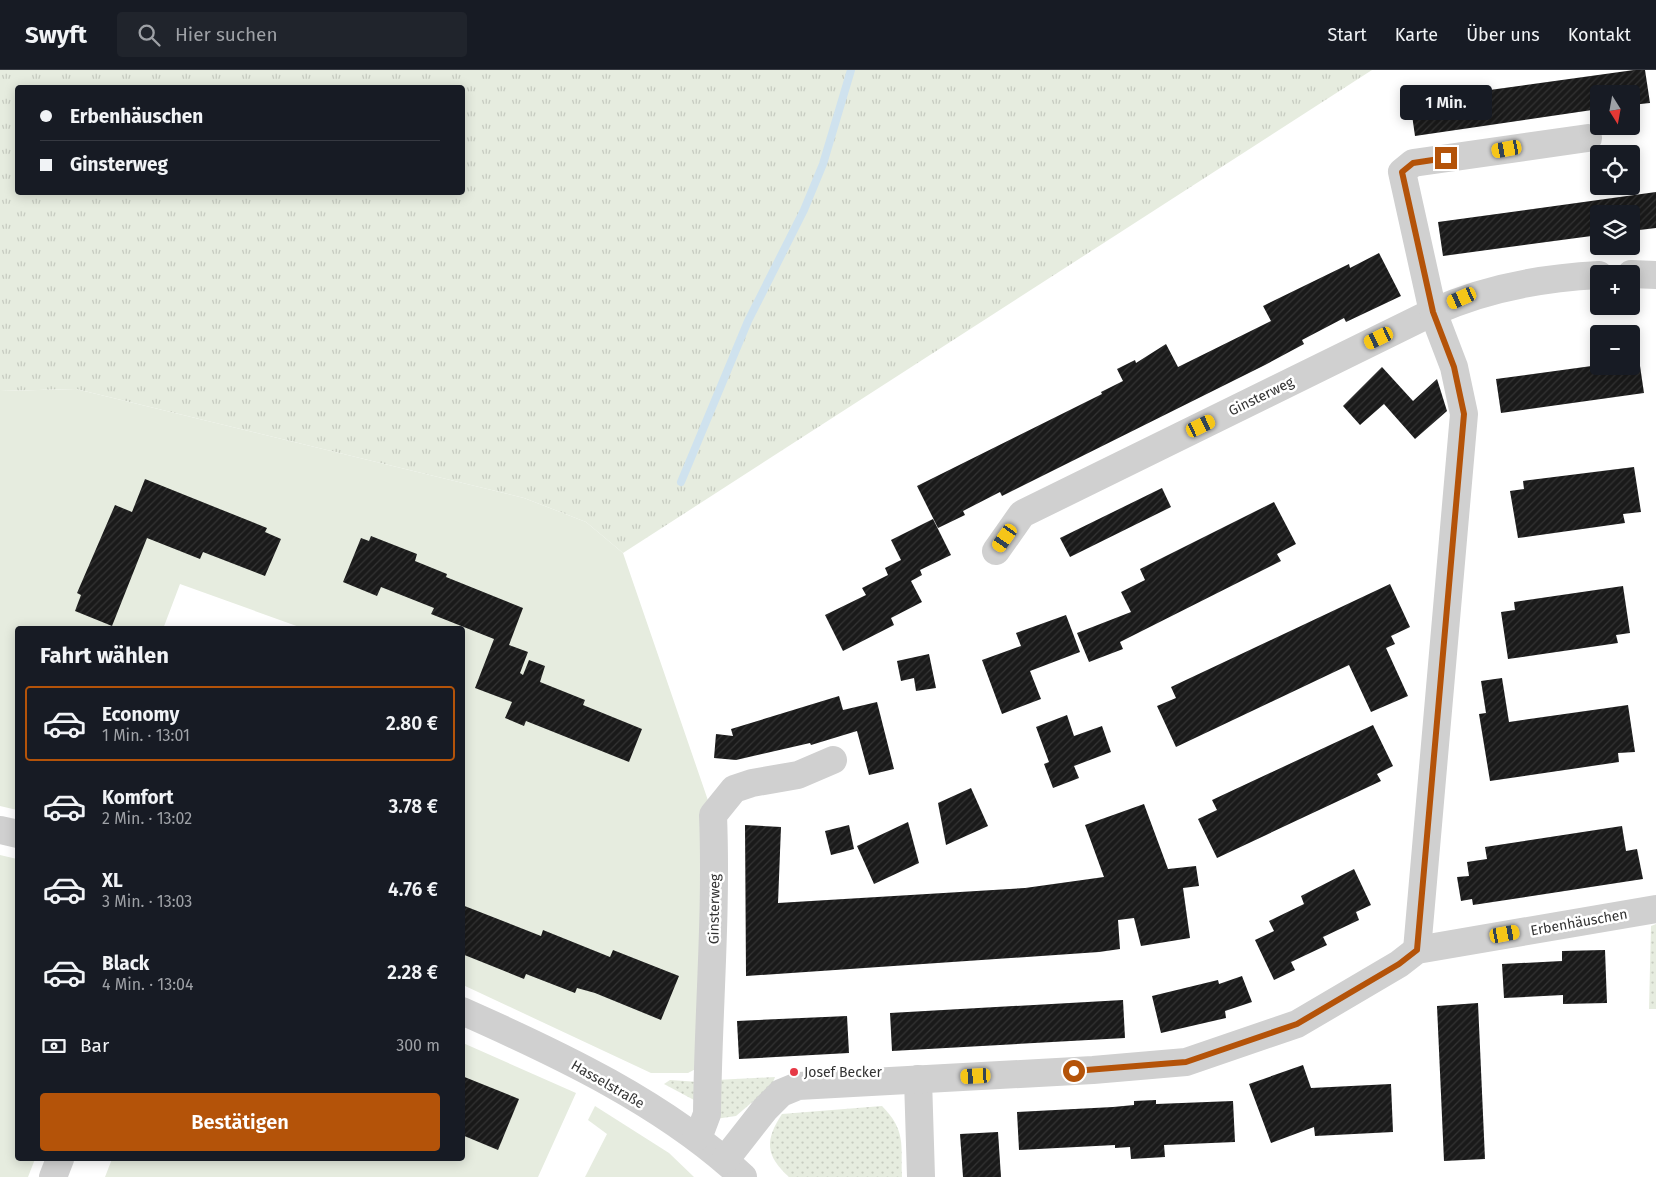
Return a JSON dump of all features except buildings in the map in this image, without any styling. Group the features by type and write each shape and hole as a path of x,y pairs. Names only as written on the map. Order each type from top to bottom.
{"street":[{"path":"1417,950 1464,436 1464,414 1454,367 1433,312 1402,172 1413,163 1588,138"},
{"path":"1640,274 1656,275"},
{"name":"Ginsterweg","path":"996,551 1022,514 1462,298 1496,288 1537,281 1590,276"},
{"name":"Ginsterweg","path":"696,1137 707,1114 710,983 714,941 715,867 713,815 734,788 798,775 833,760"},
{"path":"0,830 15,833"},
{"name":"Erbenhäuschen","path":"734,1169 765,1109 781,1093 798,1086 1093,1070 1186,1062 1297,1024 1399,964 1417,950 1656,909"},
{"name":"Hasselstraße","path":"465,1012 602,1078 696,1137 734,1169"},
{"path":"918,1079 922,1177"},
{"path":"52,1177 59,1161"}],"green space":[{"path":"0,70 1372,70 623,553 586,522 524,498 76,389 0,391"},
{"path":"76,389 524,498 586,522 623,553 713,815 707,1063 688,1073 651,1073 465,986 465,626 297,626 180,584 164,626 15,626 15,810 0,806 0,391"},
{"path":"0,855 15,859 15,1161 34,1161 28,1177 0,1177"},
{"path":"1656,924 1656,1009 1649,1009 1651,926"},
{"path":"465,1044 576,1093 538,1177 105,1177 111,1161 465,1161"},
{"path":"775,1077 772,1085 736,1116 715,1119 716,1080"},
{"path":"670,1080 699,1082 694,1100 664,1084"},
{"path":"595,1106 669,1153 694,1177 585,1177 607,1134 588,1120"},
{"path":"882,1106 895,1123 901,1138 902,1177 789,1177 775,1162 770,1147 770,1140 776,1123 782,1114"}],"waterway":[{"path":"681,482 748,321 804,210 823,164 851,70"}],"place":[{"name":"Josef Becker","path":"794,1072"}],"route":[{"path":"1074,1071 1186,1062 1297,1024 1399,964 1417,950 1458,478 1464,436 1464,414 1454,367 1433,312 1402,172 1413,163 1446,158"}]}
